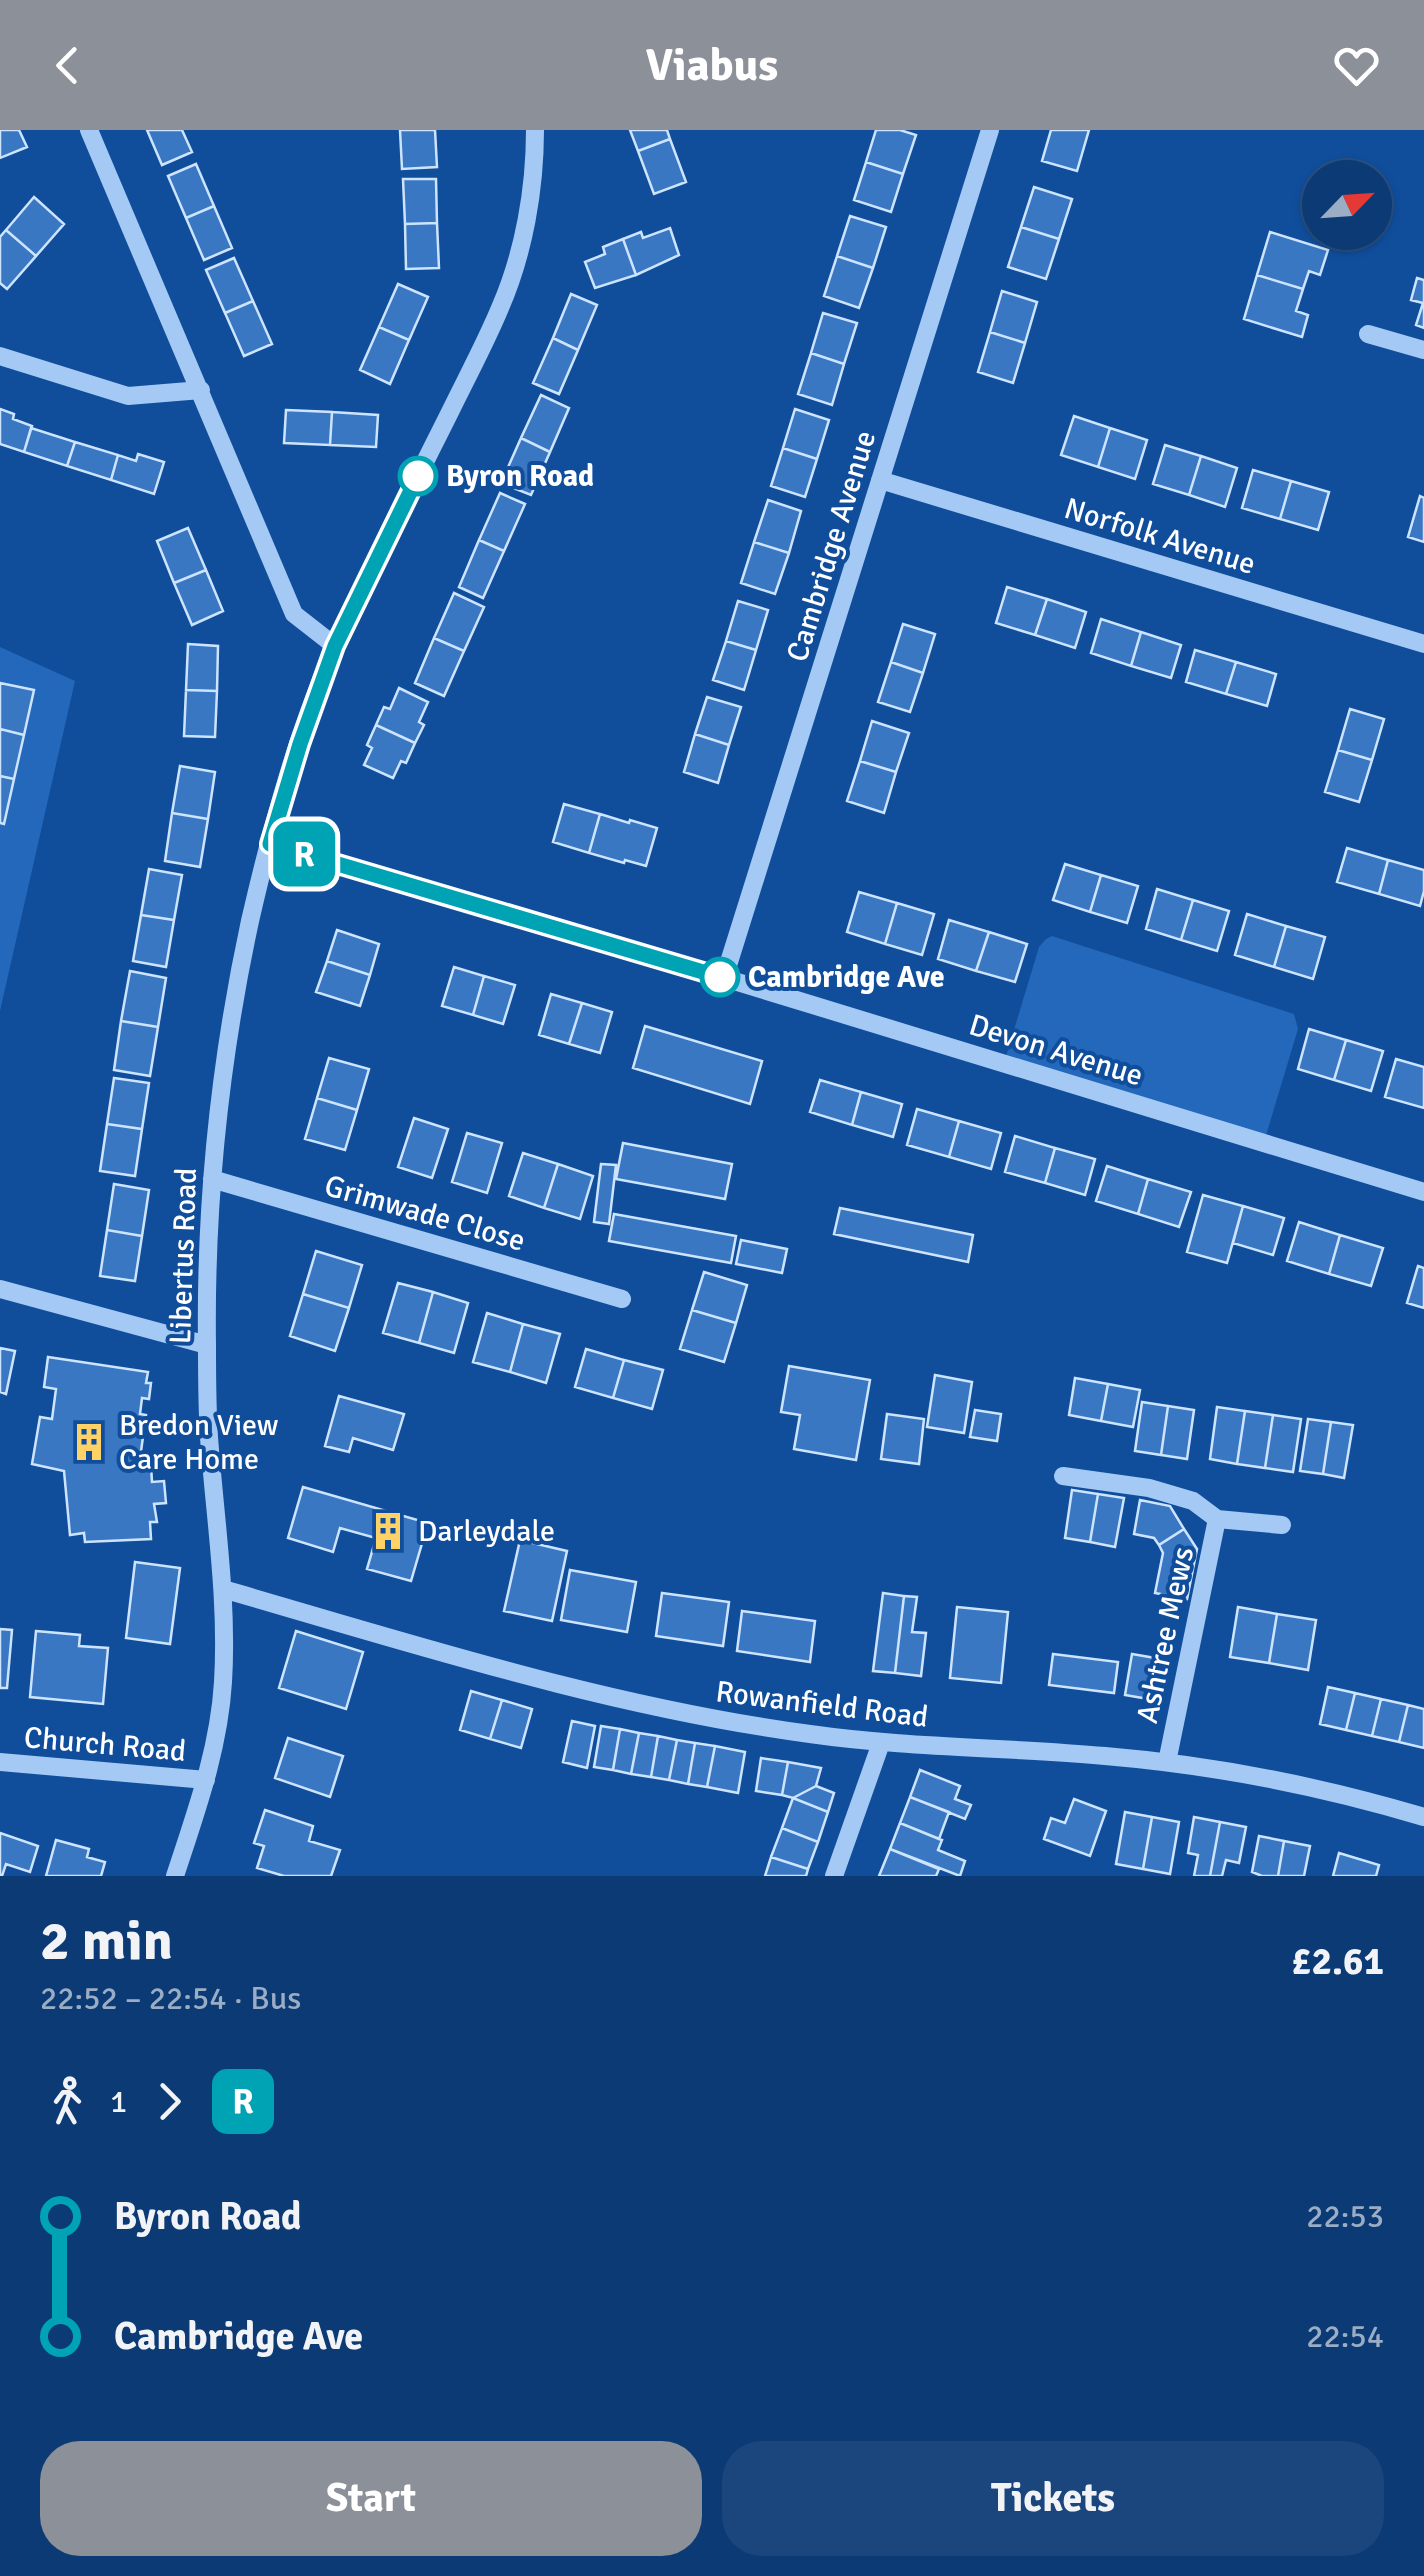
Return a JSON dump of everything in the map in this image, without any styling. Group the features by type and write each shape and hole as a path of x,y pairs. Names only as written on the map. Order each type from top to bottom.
{"street":[{"path":"89,130 294,614 335,646"},
{"name":"Libertus Road","path":"175,1876 206,1780 223,1686 223,1589 209,1432 207,1262 221,1088 250,920 294,760 335,646 502,305 526,222 535,130"},
{"name":"Cambridge Avenue","path":"724,978 990,130"},
{"path":"1368,334 1424,350"},
{"path":"0,356 128,396 200,390"},
{"name":"Norfolk Avenue","path":"880,480 1424,644"},
{"name":"Devon Avenue","path":"270,844 1424,1192"},
{"name":"Grimwade Close","path":"212,1179 622,1299"},
{"path":"0,1289 207,1344"},
{"name":"Ashtree Mews","path":"1063,1476 1149,1488 1194,1501 1217,1519 1282,1526"},
{"name":"Ashtree Mews","path":"1167,1762 1217,1519"},
{"name":"Rowanfield Road","path":"223,1589 570,1688 735,1723 880,1742 1167,1762 1310,1787 1424,1817"},
{"path":"834,1876 880,1742"},
{"name":"Church Road","path":"0,1762 206,1780"}],"shaded area":[{"path":"0,647 75,681 0,1011"},
{"path":"1052,936 1294,1014 1298,1029 1264,1142 1004,1063 1039,947"}],"building":[{"path":"0,130 19,130 27,147 0,158"},
{"path":"147,130 182,130 192,152 162,165"},
{"path":"400,130 435,130 437,167 402,169"},
{"path":"630,130 667,130 670,139 638,151"},
{"path":"876,130 916,135 903,174 866,162"},
{"path":"1051,130 1089,130 1077,171 1042,161"},
{"path":"670,139 686,182 654,194 638,151"},
{"path":"866,162 903,174 891,212 854,200"},
{"path":"196,164 214,206 186,218 168,176"},
{"path":"403,179 436,179 437,223 405,224"},
{"path":"1034,187 1072,199 1059,239 1021,227"},
{"path":"34,197 64,224 36,256 6,230"},
{"path":"214,206 232,248 204,260 186,218"},
{"path":"850,216 886,227 873,268 837,256"},
{"path":"437,223 439,268 406,269 405,224"},
{"path":"1021,227 1059,239 1046,279 1008,267"},
{"path":"670,228 679,255 636,275 623,239 641,232 643,238"},
{"path":"6,230 36,256 7,289 0,283 0,237"},
{"path":"1270,232 1302,242 1302,250 1328,250 1320,275 1309,271 1303,289 1257,275"},
{"path":"623,239 636,275 595,288 585,262 605,254 603,247"},
{"path":"837,256 873,268 859,308 824,296"},
{"path":"234,258 253,301 225,313 206,270"},
{"path":"1257,275 1303,289 1296,311 1308,315 1302,337 1244,319"},
{"path":"1417,278 1424,280 1424,328 1416,325 1423,303 1411,300"},
{"path":"398,284 428,297 409,340 379,327"},
{"path":"1002,291 1037,302 1025,343 990,332"},
{"path":"571,294 597,305 578,350 553,338"},
{"path":"253,301 272,344 244,356 225,313"},
{"path":"823,313 857,323 844,364 811,353"},
{"path":"379,327 409,340 390,384 360,370"},
{"path":"990,332 1025,343 1013,383 978,372"},
{"path":"553,338 578,350 559,394 533,383"},
{"path":"811,353 844,364 832,405 798,394"},
{"path":"541,395 569,408 550,452 521,438"},
{"path":"0,409 32,426 24,452 0,444"},
{"path":"795,409 829,420 817,459 783,448"},
{"path":"286,410 332,412 330,445 284,443"},
{"path":"332,412 378,415 376,447 330,445"},
{"path":"1074,416 1110,428 1098,467 1061,455"},
{"path":"31,428 75,442 67,466 24,452"},
{"path":"1110,428 1147,440 1135,479 1098,467"},
{"path":"521,438 550,452 531,495 501,483"},
{"path":"75,442 118,455 111,480 67,466"},
{"path":"1165,445 1201,456 1189,495 1153,484"},
{"path":"783,448 817,459 805,497 771,486"},
{"path":"138,454 164,462 154,494 111,480 118,455 136,461"},
{"path":"1201,456 1237,468 1225,507 1189,495"},
{"path":"1253,470 1291,481 1280,519 1242,508"},
{"path":"1291,481 1329,492 1318,530 1280,519"},
{"path":"500,493 525,504 504,551 479,540"},
{"path":"1420,496 1424,498 1424,542 1408,537"},
{"path":"768,500 801,511 789,553 754,542"},
{"path":"188,528 206,570 174,583 157,541"},
{"path":"479,540 504,551 483,598 459,587"},
{"path":"754,542 789,553 775,594 741,583"},
{"path":"206,570 223,611 192,625 174,583"},
{"path":"1007,587 1047,599 1035,635 996,623"},
{"path":"454,593 484,607 464,651 434,638"},
{"path":"1047,599 1086,612 1075,648 1035,635"},
{"path":"738,601 768,610 756,650 726,641"},
{"path":"1101,619 1141,632 1131,666 1091,653"},
{"path":"903,624 935,634 923,673 891,662"},
{"path":"1141,632 1181,645 1171,678 1131,666"},
{"path":"434,638 464,651 444,696 415,683"},
{"path":"726,641 756,650 744,690 713,680"},
{"path":"188,644 218,646 217,691 186,690"},
{"path":"1195,650 1236,662 1226,694 1186,682"},
{"path":"891,662 923,673 910,712 878,702"},
{"path":"1236,662 1276,674 1267,706 1226,694"},
{"path":"0,683 34,690 24,735 0,729"},
{"path":"399,688 428,702 419,722 424,725 415,743 376,725 384,707 390,709"},
{"path":"186,690 217,691 215,737 184,736"},
{"path":"707,697 741,707 729,745 695,734"},
{"path":"1350,709 1384,719 1372,760 1338,750"},
{"path":"872,721 909,733 896,772 860,761"},
{"path":"376,725 415,743 406,763 401,761 393,778 364,765"},
{"path":"0,729 24,735 14,779 0,776"},
{"path":"695,734 729,745 718,783 684,772"},
{"path":"1338,750 1372,760 1359,802 1325,792"},
{"path":"860,761 896,772 884,813 847,801"},
{"path":"180,766 215,772 208,819 172,813"},
{"path":"0,776 14,779 4,824 0,823"},
{"path":"564,804 600,814 589,853 553,842"},
{"path":"172,813 208,819 200,867 165,861"},
{"path":"600,814 657,828 646,866 589,853"},
{"path":"1347,848 1388,860 1379,894 1337,882"},
{"path":"1388,860 1424,870 1420,906 1379,894"},
{"path":"1065,864 1101,875 1090,912 1053,900"},
{"path":"149,869 182,875 174,920 141,915"},
{"path":"1101,875 1138,886 1127,923 1090,912"},
{"path":"1157,889 1193,900 1181,940 1146,929"},
{"path":"859,892 897,903 885,944 847,932"},
{"path":"1193,900 1229,911 1217,951 1181,940"},
{"path":"897,903 934,914 922,955 885,944"},
{"path":"1247,914 1286,926 1274,967 1235,955"},
{"path":"141,915 174,920 166,967 133,961"},
{"path":"949,920 989,932 976,971 938,959"},
{"path":"1286,926 1325,937 1313,979 1274,967"},
{"path":"337,930 379,944 370,975 327,961"},
{"path":"989,932 1027,944 1015,982 976,971"},
{"path":"327,961 370,975 360,1006 316,992"},
{"path":"454,967 484,976 473,1015 442,1006"},
{"path":"130,971 166,978 158,1027 121,1021"},
{"path":"484,976 515,985 503,1024 473,1015"},
{"path":"551,994 582,1003 569,1044 539,1035"},
{"path":"582,1003 612,1012 600,1053 569,1044"},
{"path":"121,1021 158,1027 150,1076 114,1070"},
{"path":"645,1026 762,1061 750,1104 633,1068"},
{"path":"1309,1029 1346,1040 1334,1080 1298,1069"},
{"path":"1346,1040 1383,1051 1371,1091 1334,1080"},
{"path":"329,1058 369,1069 357,1110 317,1098"},
{"path":"1396,1059 1424,1067 1424,1108 1385,1097"},
{"path":"114,1078 149,1083 142,1129 107,1124"},
{"path":"820,1080 861,1092 852,1125 810,1112"},
{"path":"861,1092 902,1104 893,1137 852,1125"},
{"path":"317,1098 357,1110 345,1150 305,1139"},
{"path":"917,1109 959,1121 949,1157 907,1145"},
{"path":"414,1118 448,1129 432,1178 398,1167"},
{"path":"959,1121 1001,1133 991,1169 949,1157"},
{"path":"107,1124 142,1129 135,1176 100,1171"},
{"path":"467,1133 502,1143 487,1193 452,1182"},
{"path":"1015,1136 1055,1148 1045,1183 1005,1172"},
{"path":"623,1143 732,1164 725,1199 616,1179"},
{"path":"1055,1148 1095,1159 1085,1195 1045,1183"},
{"path":"523,1153 558,1164 544,1208 509,1196"},
{"path":"558,1164 593,1176 580,1219 544,1208"},
{"path":"601,1164 616,1165 609,1224 594,1222"},
{"path":"1107,1166 1148,1179 1138,1214 1096,1201"},
{"path":"1148,1179 1191,1192 1179,1227 1138,1214"},
{"path":"114,1184 149,1190 142,1236 107,1230"},
{"path":"1203,1195 1243,1206 1227,1263 1187,1252"},
{"path":"1243,1206 1284,1218 1273,1255 1233,1243"},
{"path":"840,1208 973,1235 968,1262 834,1234"},
{"path":"614,1214 736,1236 731,1263 609,1241"},
{"path":"1299,1222 1340,1235 1329,1274 1287,1261"},
{"path":"107,1230 142,1236 135,1281 100,1276"},
{"path":"1340,1235 1383,1248 1371,1286 1329,1274"},
{"path":"741,1240 787,1249 782,1273 736,1264"},
{"path":"316,1251 362,1265 349,1308 303,1294"},
{"path":"1418,1266 1424,1268 1424,1308 1407,1303"},
{"path":"704,1272 747,1285 736,1323 692,1310"},
{"path":"398,1283 433,1292 419,1343 383,1333"},
{"path":"433,1292 468,1303 454,1353 419,1343"},
{"path":"303,1294 349,1308 335,1351 290,1336"},
{"path":"692,1310 736,1323 724,1362 680,1349"},
{"path":"487,1313 523,1324 510,1372 473,1362"},
{"path":"523,1324 560,1334 546,1383 510,1372"},
{"path":"0,1348 15,1351 6,1394 0,1392"},
{"path":"586,1349 624,1360 613,1398 575,1387"},
{"name":"Bredon View Care Home","path":"48,1357 148,1372 146,1383 151,1383 149,1399 142,1398 140,1414 146,1415 139,1466 151,1465 152,1482 164,1481 166,1503 154,1504 157,1522 150,1522 151,1539 85,1542 84,1533 70,1535 64,1471 32,1464 40,1417 52,1419 56,1389 44,1387"},
{"path":"624,1360 663,1370 652,1409 613,1398"},
{"path":"789,1366 870,1380 856,1460 794,1449 800,1415 781,1412"},
{"path":"935,1375 972,1382 964,1433 927,1427"},
{"path":"1075,1378 1108,1384 1101,1421 1069,1415"},
{"path":"1108,1384 1140,1390 1133,1427 1101,1421"},
{"path":"339,1396 404,1414 393,1450 353,1438 349,1452 325,1446"},
{"path":"1142,1402 1168,1406 1161,1455 1135,1451"},
{"path":"1168,1406 1194,1410 1187,1459 1161,1455"},
{"path":"1217,1407 1245,1411 1237,1464 1210,1459"},
{"path":"975,1410 1001,1414 997,1441 970,1437"},
{"path":"1245,1411 1273,1415 1265,1468 1237,1464"},
{"path":"887,1414 924,1419 919,1464 881,1459"},
{"path":"1273,1415 1301,1419 1293,1472 1265,1468"},
{"path":"1308,1419 1331,1422 1323,1474 1300,1471"},
{"path":"1331,1422 1353,1425 1344,1478 1323,1474"},
{"name":"Darleydale","path":"303,1487 428,1523 411,1581 367,1569 376,1538 340,1528 333,1552 288,1538"},
{"path":"1072,1490 1098,1494 1090,1542 1065,1538"},
{"path":"1098,1494 1124,1498 1115,1547 1090,1542"},
{"path":"1140,1500 1170,1506 1184,1529 1159,1545 1154,1538 1134,1534"},
{"path":"1184,1529 1197,1549 1187,1599 1155,1593 1163,1553 1159,1545"},
{"path":"520,1540 567,1551 552,1621 504,1611"},
{"path":"135,1562 180,1568 170,1644 126,1638"},
{"path":"570,1570 636,1582 627,1632 561,1620"},
{"path":"662,1593 729,1602 723,1646 656,1636"},
{"path":"883,1593 904,1596 895,1673 873,1671"},
{"path":"904,1596 917,1597 912,1632 926,1633 921,1676 895,1673"},
{"path":"957,1607 1008,1612 1001,1683 950,1678"},
{"path":"1238,1607 1277,1614 1269,1663 1230,1657"},
{"path":"742,1611 815,1621 810,1662 737,1651"},
{"path":"1277,1614 1316,1620 1308,1670 1269,1663"},
{"path":"0,1629 12,1630 7,1688 0,1688"},
{"path":"36,1631 80,1635 79,1646 108,1648 103,1704 30,1697"},
{"path":"296,1631 363,1652 346,1709 279,1688"},
{"path":"1053,1654 1118,1662 1114,1693 1049,1685"},
{"path":"1132,1654 1167,1660 1160,1701 1125,1695"},
{"path":"1328,1687 1355,1693 1346,1730 1320,1724"},
{"path":"471,1691 502,1700 490,1739 460,1730"},
{"path":"1355,1693 1381,1699 1372,1736 1346,1730"},
{"path":"1381,1699 1408,1705 1399,1742 1372,1736"},
{"path":"502,1700 532,1709 521,1748 490,1739"},
{"path":"1408,1705 1424,1709 1424,1748 1399,1742"},
{"path":"572,1721 595,1726 587,1768 563,1762"},
{"path":"601,1726 620,1729 613,1770 594,1767"},
{"path":"620,1729 639,1733 631,1774 613,1770"},
{"path":"639,1733 658,1736 651,1777 631,1774"},
{"path":"658,1736 677,1740 669,1780 651,1777"},
{"path":"288,1738 343,1756 330,1797 275,1778"},
{"path":"677,1740 695,1743 688,1784 669,1780"},
{"path":"695,1743 715,1746 707,1787 688,1784"},
{"path":"715,1746 745,1752 738,1793 707,1787"},
{"path":"761,1758 788,1762 782,1795 756,1791"},
{"path":"788,1762 821,1768 816,1786 793,1798 782,1795"},
{"path":"920,1770 960,1786 955,1799 971,1805 965,1819 910,1797"},
{"path":"816,1786 834,1793 828,1812 793,1798"},
{"path":"910,1797 949,1812 939,1839 900,1823"},
{"path":"793,1798 828,1812 818,1842 782,1828"},
{"path":"1074,1799 1106,1811 1090,1856 1044,1839 1051,1818 1065,1823"},
{"path":"265,1810 313,1826 309,1841 340,1850 331,1876 284,1876 257,1868 264,1846 254,1843"},
{"path":"1125,1812 1152,1817 1143,1869 1116,1864"},
{"path":"1152,1817 1179,1822 1170,1874 1143,1869"},
{"path":"1194,1817 1220,1822 1210,1876 1194,1876 1198,1855 1188,1853"},
{"path":"1220,1822 1246,1827 1239,1863 1226,1860 1222,1876 1210,1876"},
{"path":"900,1823 942,1840 938,1850 965,1861 960,1876 890,1849"},
{"path":"782,1828 818,1842 808,1869 771,1857"},
{"path":"0,1833 38,1846 30,1872 6,1864 0,1876"},
{"path":"1259,1836 1284,1841 1278,1876 1252,1872"},
{"path":"56,1840 89,1849 87,1857 105,1862 101,1876 46,1876"},
{"path":"1284,1841 1310,1846 1304,1876 1278,1876"},
{"path":"890,1849 939,1869 936,1876 879,1876"},
{"path":"1339,1853 1379,1865 1376,1876 1333,1876"},
{"path":"771,1857 808,1869 806,1876 765,1876"}],"bus line":[{"name":"R","path":"418,476 335,646 270,844 720,977"}],"place":[{"name":"Byron Road","path":"418,476"},
{"name":"Cambridge Ave","path":"720,977"},
{"name":"Bredon View Care Home","path":"89,1442"},
{"name":"Darleydale","path":"388,1531"}]}
